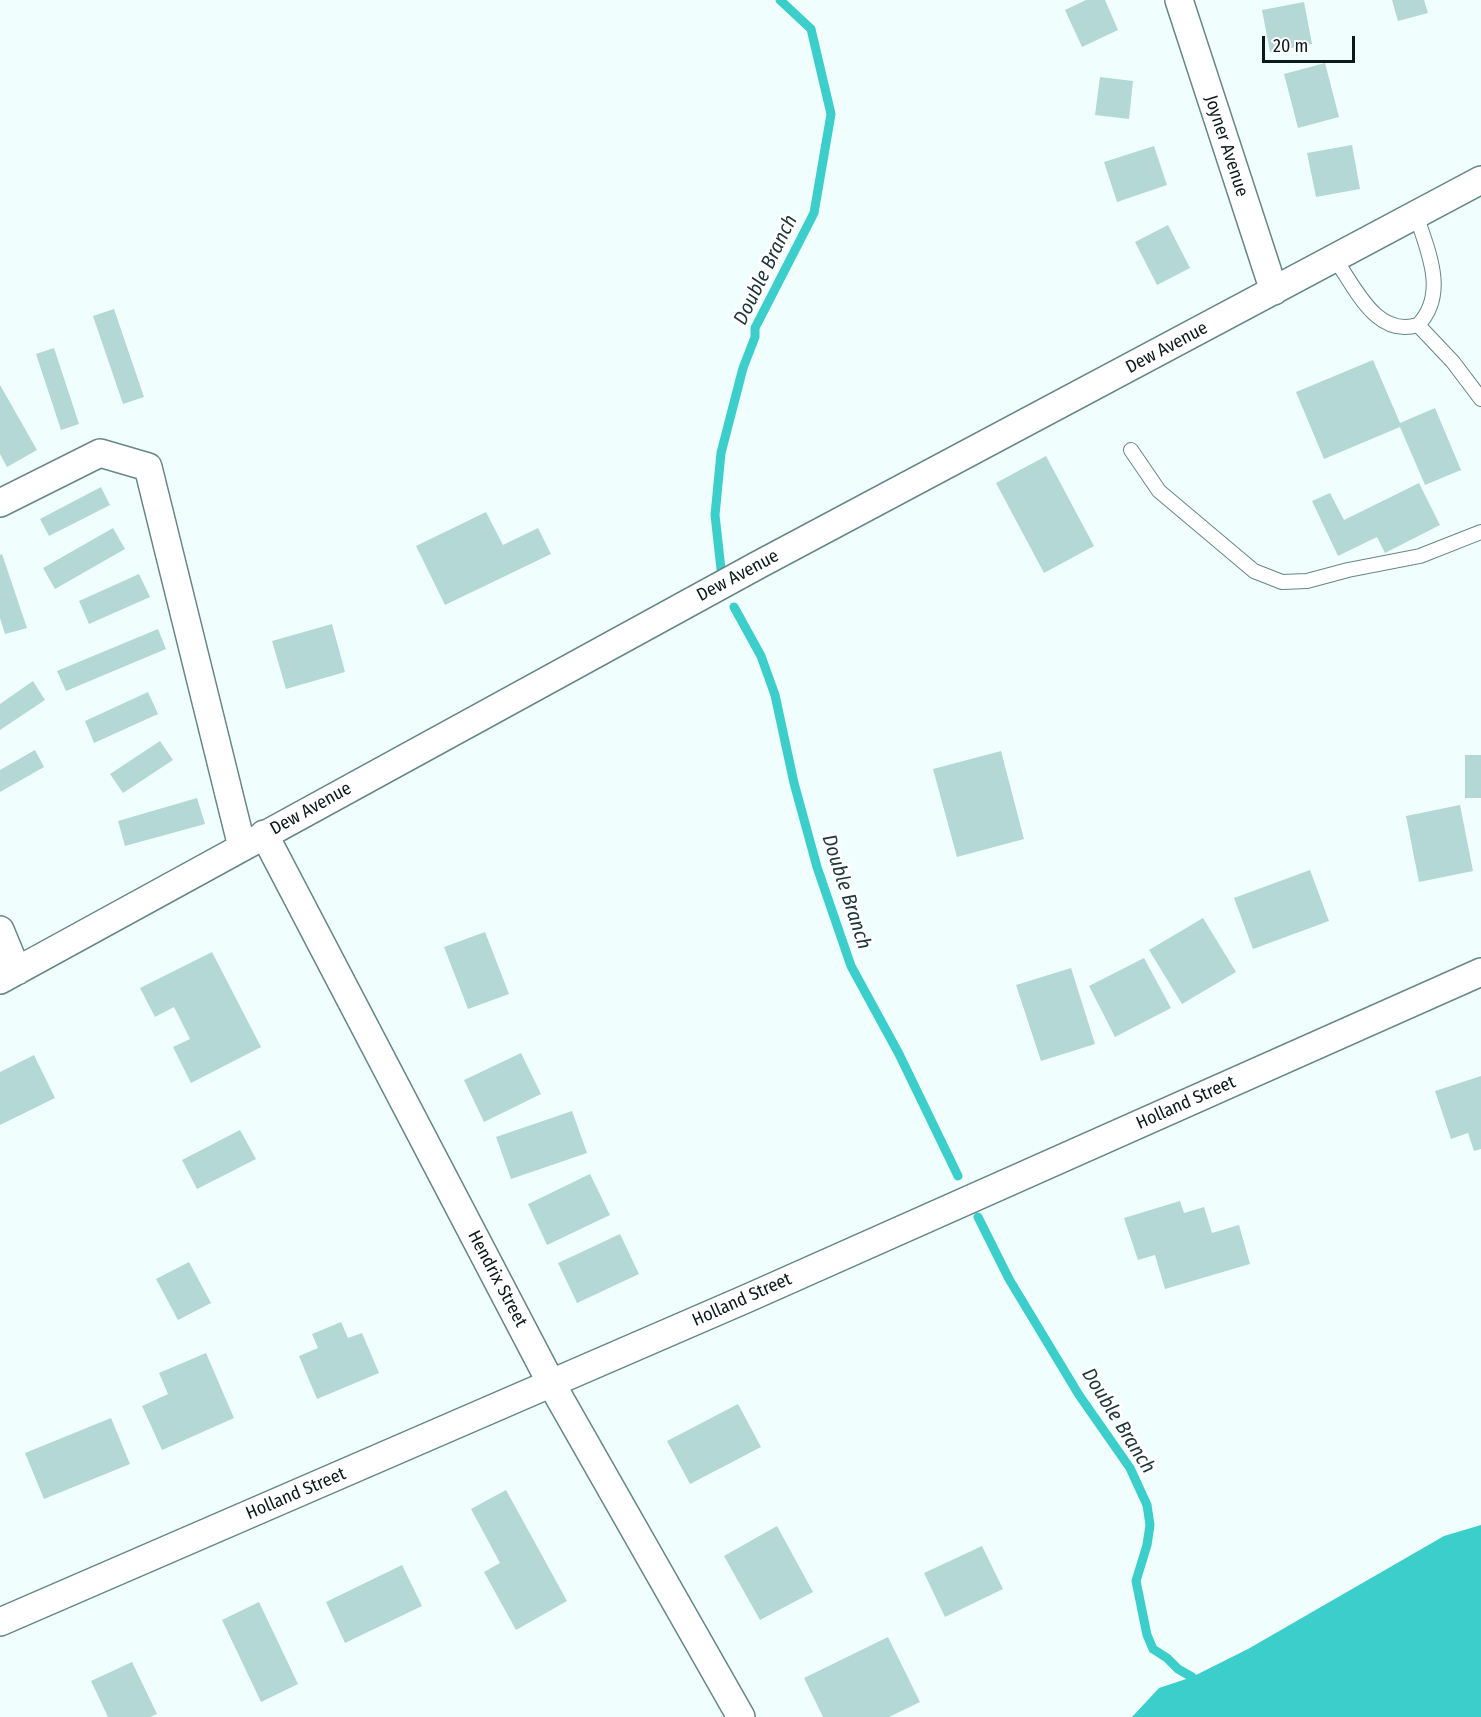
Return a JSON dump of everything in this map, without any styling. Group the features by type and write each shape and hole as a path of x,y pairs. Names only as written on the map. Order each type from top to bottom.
{"street":[{"name":"Joyner Avenue","path":"1179,0 1274,291"},
{"name":"Dew Avenue","path":"8,976 758,565 1481,180"},
{"name":"Hendrix Street","path":"0,503 100,453 148,467 253,841 551,1383 741,1717"},
{"path":"0,930 8,976"},
{"name":"Holland Street","path":"0,1622 748,1298 1481,972"}],"lane":[{"path":"1335,258 1374,315 1395,327 1408,328 1418,325 1428,315 1434,297 1434,276 1416,215"},
{"path":"1418,325 1453,362 1481,399"},
{"path":"1131,450 1153,483 1167,498 1254,571 1282,582 1307,581 1348,570 1420,556 1481,532"}],"water":[{"path":"1481,1525 1481,1717 1132,1717 1159,1688 1192,1677 1248,1649 1444,1536"}],"building":[{"path":"1086,0 1105,0 1118,30 1082,47 1065,10"},
{"path":"1392,0 1424,0 1428,13 1398,21"},
{"path":"1304,2 1312,44 1270,52 1262,10"},
{"path":"1325,63 1339,117 1298,128 1284,74"},
{"path":"1100,77 1133,81 1129,119 1095,115"},
{"path":"1352,145 1360,189 1316,197 1307,153"},
{"path":"1154,146 1167,185 1117,202 1104,162"},
{"path":"1168,225 1190,268 1157,285 1135,242"},
{"path":"114,309 144,397 123,404 93,316"},
{"path":"54,348 79,424 61,430 36,354"},
{"path":"1373,360 1400,423 1435,408 1461,470 1425,485 1400,427 1324,459 1296,392"},
{"path":"0,385 37,450 7,467 0,454"},
{"path":"1046,456 1094,546 1044,573 996,483"},
{"path":"1419,483 1440,525 1385,553 1377,537 1338,556 1312,501 1330,493 1344,520"},
{"path":"101,487 110,505 49,536 40,519"},
{"path":"486,512 503,545 538,528 551,554 445,605 416,546"},
{"path":"113,528 125,549 55,589 43,568"},
{"path":"2,554 27,628 5,634 0,618 0,555"},
{"path":"139,574 150,597 89,624 79,601"},
{"path":"332,624 345,672 286,689 272,641"},
{"path":"158,629 166,649 66,691 57,671"},
{"path":"33,681 45,700 0,730 0,704"},
{"path":"148,692 158,714 94,743 85,721"},
{"path":"160,741 173,760 123,793 110,774"},
{"path":"35,750 44,767 0,792 0,770"},
{"path":"1001,751 1024,839 957,857 933,769"},
{"path":"1465,755 1481,755 1481,798 1465,798"},
{"path":"197,798 205,824 125,846 118,821"},
{"path":"1460,805 1473,871 1419,882 1406,816"},
{"path":"1310,870 1329,921 1253,949 1234,898"},
{"path":"1203,918 1236,972 1182,1004 1149,950"},
{"path":"485,932 509,994 468,1009 444,947"},
{"path":"212,952 261,1047 191,1083 173,1047 190,1039 174,1007 155,1017 140,988"},
{"path":"1144,958 1171,1008 1115,1037 1089,986"},
{"path":"1071,968 1095,1044 1041,1061 1016,985"},
{"path":"521,1053 541,1094 484,1122 464,1080"},
{"path":"34,1055 55,1098 0,1125 0,1072"},
{"path":"1481,1076 1481,1149 1474,1151 1468,1133 1451,1139 1435,1091"},
{"path":"572,1111 587,1153 511,1179 496,1137"},
{"path":"240,1130 256,1159 197,1189 182,1160"},
{"path":"590,1174 610,1215 547,1245 528,1204"},
{"path":"1180,1201 1184,1213 1204,1207 1212,1233 1239,1225 1250,1264 1165,1289 1155,1255 1138,1260 1124,1218"},
{"path":"620,1234 639,1274 577,1303 558,1263"},
{"path":"189,1262 211,1303 178,1320 156,1279"},
{"path":"341,1322 348,1338 362,1333 379,1373 317,1399 299,1356 318,1348 312,1334"},
{"path":"206,1353 234,1418 162,1450 142,1406 168,1394 159,1373"},
{"path":"738,1404 761,1447 690,1484 667,1441"},
{"path":"111,1418 130,1464 44,1499 25,1453"},
{"path":"506,1490 567,1601 516,1630 484,1572 500,1563 471,1509"},
{"path":"777,1526 813,1592 760,1620 724,1556"},
{"path":"982,1546 1003,1589 945,1617 924,1573"},
{"path":"402,1565 422,1606 345,1643 326,1602"},
{"path":"259,1602 298,1684 261,1702 222,1620"},
{"path":"888,1637 920,1702 889,1717 823,1717 804,1678"},
{"path":"132,1662 157,1714 150,1717 108,1717 91,1681"}],"waterway":[{"name":"Double Branch","path":"721,569 715,515 721,453 743,368 755,337 755,328 814,213 831,114 811,29 780,0"},
{"name":"Double Branch","path":"734,607 761,656 775,695 794,783 817,867 851,966 899,1054 958,1176"},
{"name":"Double Branch","path":"978,1217 1009,1279 1079,1395 1130,1468 1147,1505 1150,1525 1147,1545 1136,1581 1147,1635 1153,1649 1192,1677"}]}
